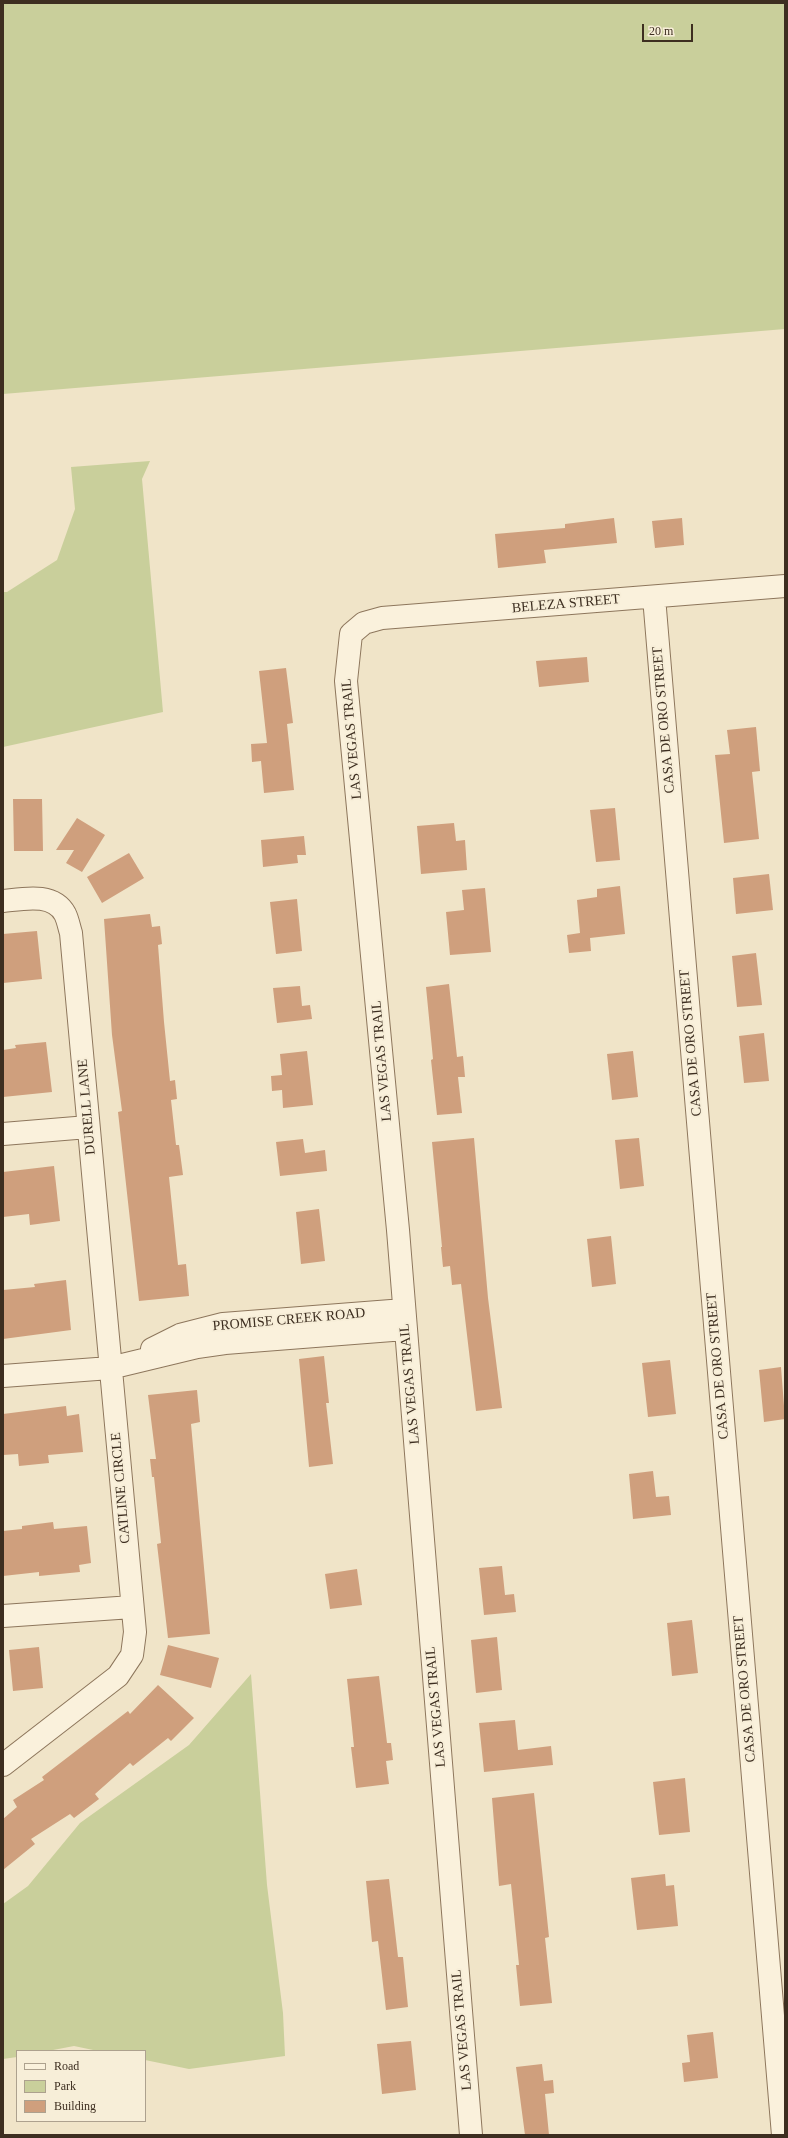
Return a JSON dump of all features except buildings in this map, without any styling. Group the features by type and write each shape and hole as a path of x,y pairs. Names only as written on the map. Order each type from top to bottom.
{"street":[{"name":"BELEZA STREET","path":"351,634 364,623 382,618 785,586"},
{"name":"CASA DE ORO STREET","path":"654,597 782,2135"},
{"name":"LAS VEGAS TRAIL","path":"351,634 346,681 404,1320 471,2135"},
{"name":"DURELL LANE","path":"3,901 42,899 58,906 65,914 71,933 110,1368"},
{"path":"3,1134 88,1128"},
{"name":"PROMISE CREEK ROAD","path":"3,1376 110,1368 180,1335 206,1327 223,1324 404,1320"},
{"name":"CATLINE CIRCLE","path":"3,1765 118,1676 132,1655 135,1632 110,1368"},
{"path":"3,1616 132,1607"}],"green space":[{"path":"3,3 785,3 785,329 3,394"},
{"path":"150,461 142,479 163,712 3,747 3,592 7,592 57,560 75,509 71,467"},
{"path":"251,1674 267,1885 283,2013 285,2056 189,2069 146,2060 146,2050 93,2050 74,2046 53,2050 16,2050 16,2057 3,2059 3,1904 28,1886 80,1823 189,1745"}]}
